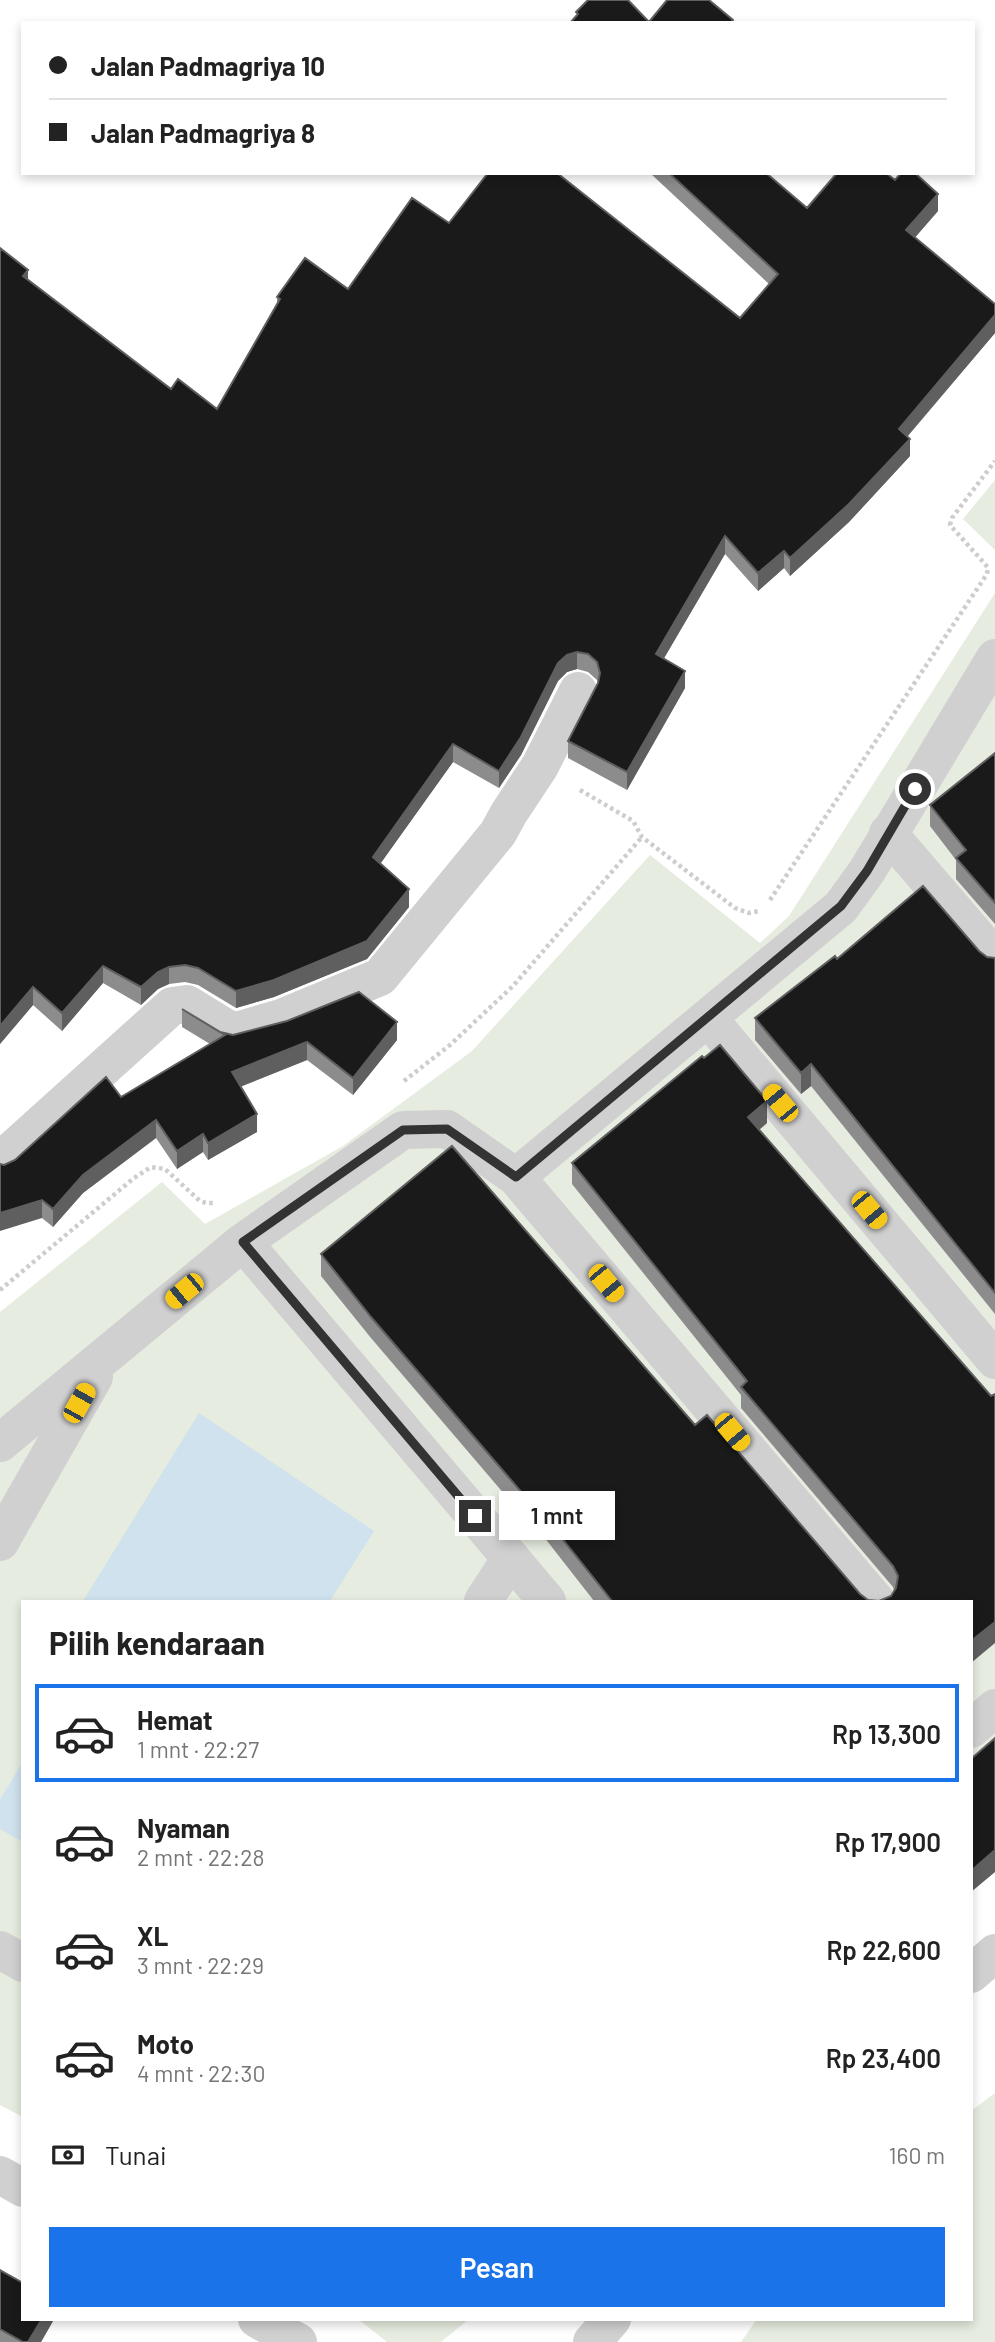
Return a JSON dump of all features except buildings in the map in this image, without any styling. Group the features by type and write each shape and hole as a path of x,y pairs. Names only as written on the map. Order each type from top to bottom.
{"street":[{"path":"516,1177 841,906 867,871 995,658"},
{"path":"0,1161 172,1006 187,1004 231,1031 240,1030 281,1018 380,977 498,834 540,766 578,691"},
{"path":"888,832 995,958"},
{"path":"708,1018 995,1360"},
{"path":"0,1443 243,1242 403,1130 447,1129 516,1177 875,1600"},
{"path":"243,1242 546,1600"},
{"path":"0,1542 105,1356"},
{"path":"484,1600 511,1558"},
{"path":"0,1951 21,1962"},
{"path":"973,1971 995,1953"},
{"path":"0,2175 21,2187"},
{"path":"261,2321 298,2342"},
{"path":"592,2342 610,2321"}],"path":[{"path":"768,903 987,574 988,568 951,527 951,522 995,461"},
{"path":"540,766 633,821 642,836 734,908 749,913 762,909"},
{"path":"396,1087 450,1045 513,986 642,836"},
{"path":"0,1290 134,1178 151,1167 165,1169 200,1201 214,1204 220,1200"}],"shaded area":[{"path":"995,480 995,550 963,519"},
{"path":"995,593 995,1872 973,1890 973,1600 21,1600 21,2116 0,2105 0,1312 162,1182 205,1224 343,1146 472,1051 650,855 760,943 789,916"},
{"path":"995,2093 995,2342 741,2342 756,2321 973,2321 973,2110"},
{"path":"361,2321 467,2321 441,2342 387,2342"}],"water":[{"path":"199,1413 374,1531 331,1600 84,1600"},
{"path":"21,1764 21,1841 0,1829 0,1800"}],"route":[{"path":"475,1516 243,1242 403,1130 447,1129 516,1177 841,906 867,871 915,789"}]}
